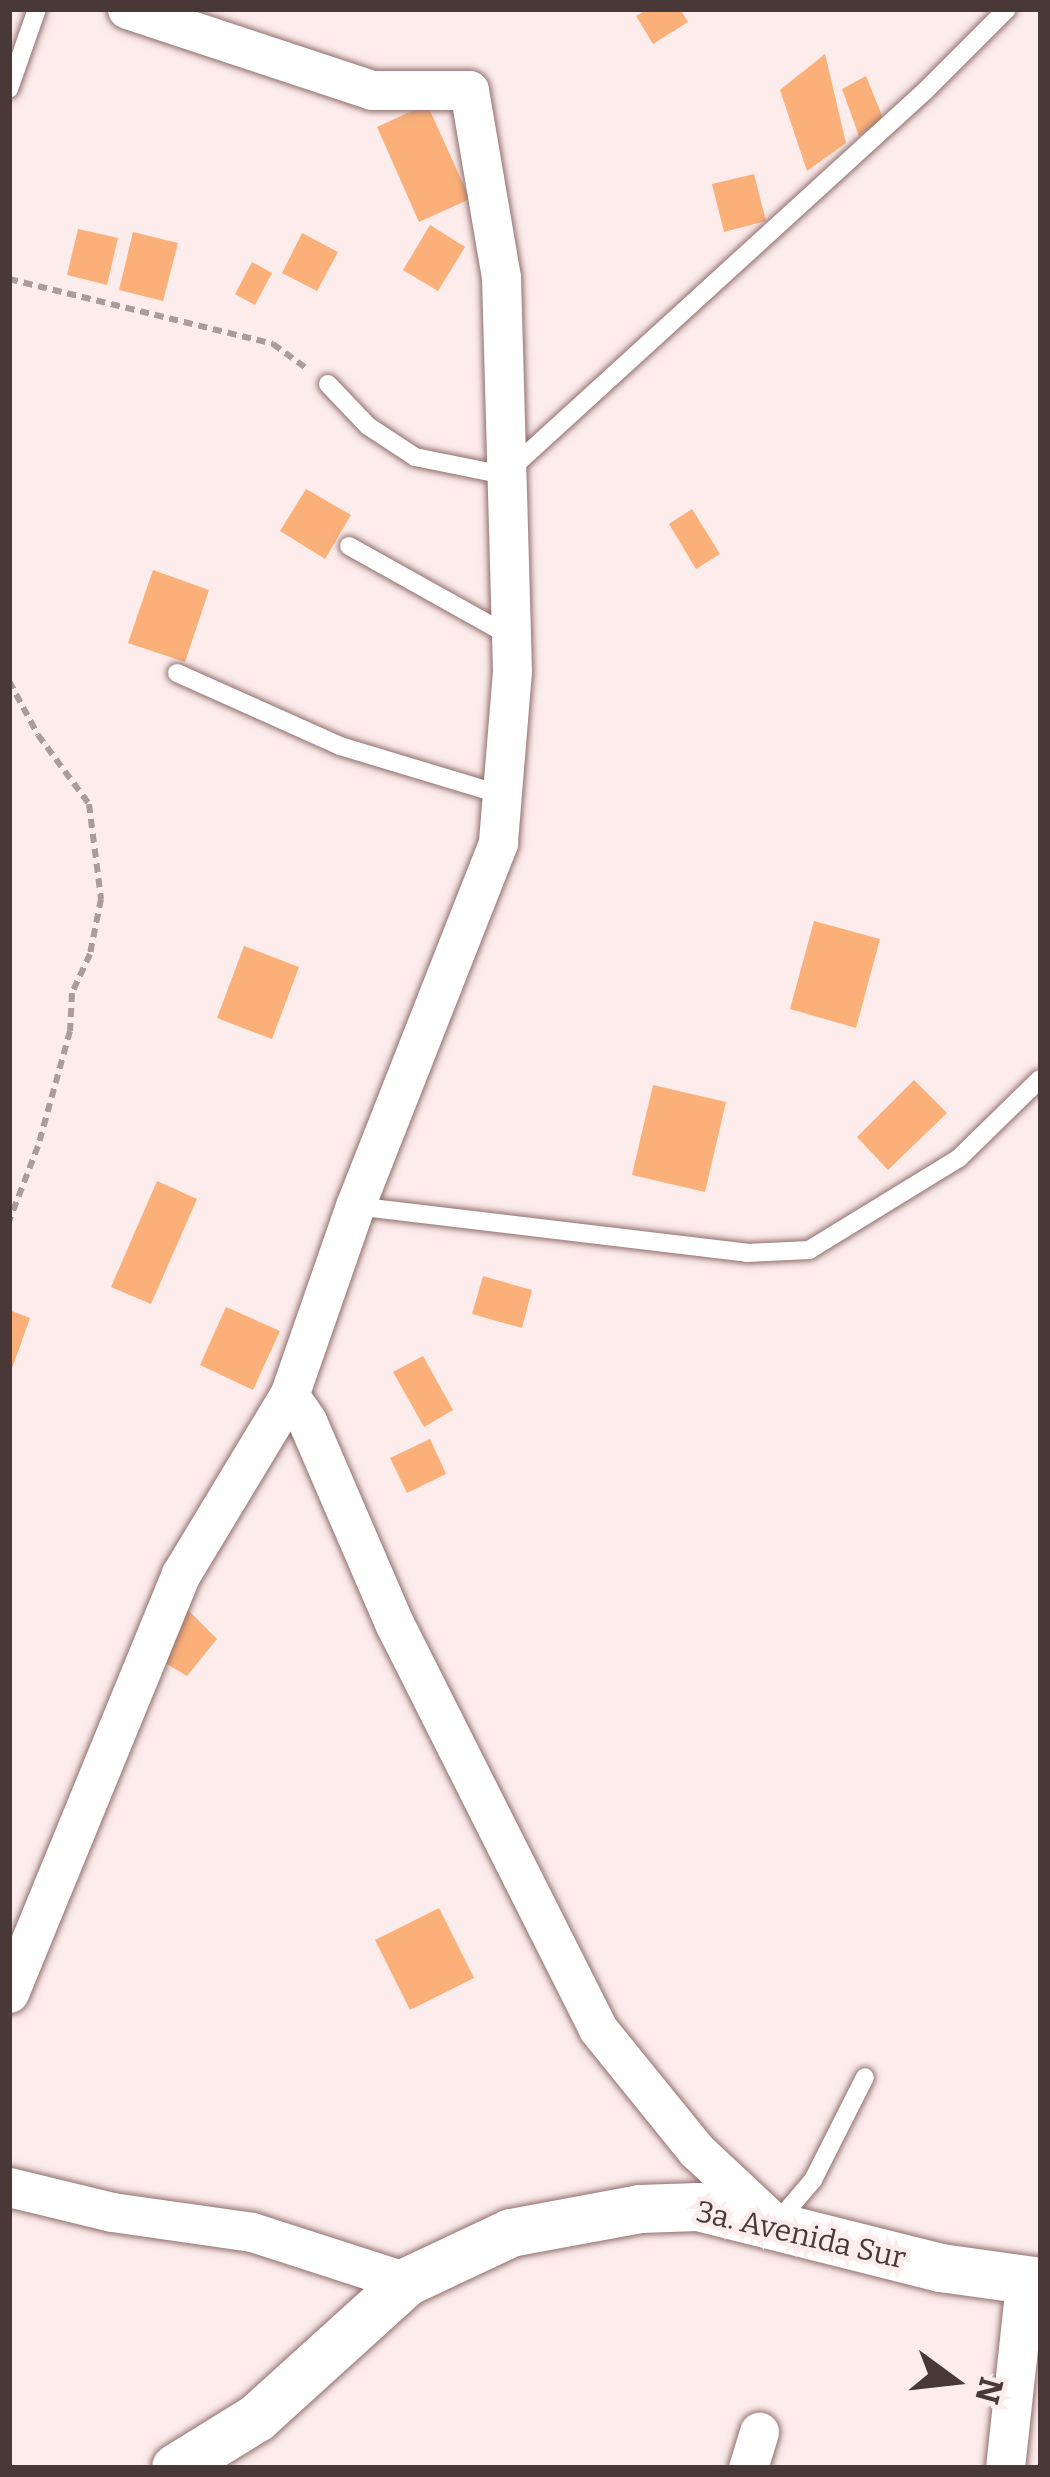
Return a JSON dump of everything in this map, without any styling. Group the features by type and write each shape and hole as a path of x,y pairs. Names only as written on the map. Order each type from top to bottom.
{"street":[{"path":"9,1994 181,1574 289,1395 355,1206 498,843 502,795 510,636 501,277 469,90 372,90 127,9"},
{"path":"289,1395 307,1421 395,1625 598,2029 696,2150 775,2224"},
{"path":"9,2187 112,2212 252,2232 407,2282"},
{"name":"3a. Avenida Sur","path":"176,2468 257,2418 407,2282 511,2233 640,2209 698,2207 941,2268 1033,2282"},
{"path":"1004,2468 1033,2282"}],"lane":[{"path":"9,89 37,9"},
{"path":"328,384 368,426 415,457 462,471 503,475 926,91 1007,9"},
{"path":"349,546 510,636"},
{"path":"177,673 340,746 502,795"},
{"path":"355,1206 747,1253 809,1250 959,1158 1040,1079"},
{"path":"775,2224 813,2180 866,2077"}],"path":[{"path":"9,279 273,344 328,384"},
{"path":"9,681 38,735 89,804 101,898 90,954 72,993 70,1031 38,1146 9,1221"}],"building":[{"path":"648,9 680,9 688,22 653,44 636,16"},
{"path":"825,54 846,143 807,171 780,90"},
{"path":"866,76 883,118 859,136 842,89"},
{"path":"427,104 470,199 419,222 377,127"},
{"path":"754,174 766,221 724,232 712,184"},
{"path":"430,225 465,247 438,291 403,270"},
{"path":"78,229 118,238 107,285 67,275"},
{"path":"133,232 178,243 163,301 119,290"},
{"path":"302,233 338,252 317,291 282,273"},
{"path":"252,262 272,273 255,305 235,294"},
{"path":"306,489 351,515 325,559 280,531"},
{"path":"692,509 720,554 696,569 669,524"},
{"path":"153,570 209,590 185,662 128,643"},
{"path":"814,921 880,939 856,1028 790,1009"},
{"path":"244,946 299,967 272,1039 217,1018"},
{"path":"914,1080 947,1113 888,1170 857,1137"},
{"path":"653,1085 726,1102 705,1192 632,1175"},
{"path":"157,1181 197,1199 151,1304 111,1287"},
{"path":"483,1276 532,1290 522,1328 472,1314"},
{"path":"226,1307 280,1331 253,1390 200,1365"},
{"path":"9,1310 30,1318 10,1374 9,1374"},
{"path":"423,1356 453,1410 424,1427 393,1372"},
{"path":"430,1439 446,1474 407,1493 390,1458"},
{"path":"187,1609 217,1639 187,1676 162,1661"},
{"path":"439,1908 474,1978 410,2010 375,1940"}]}
